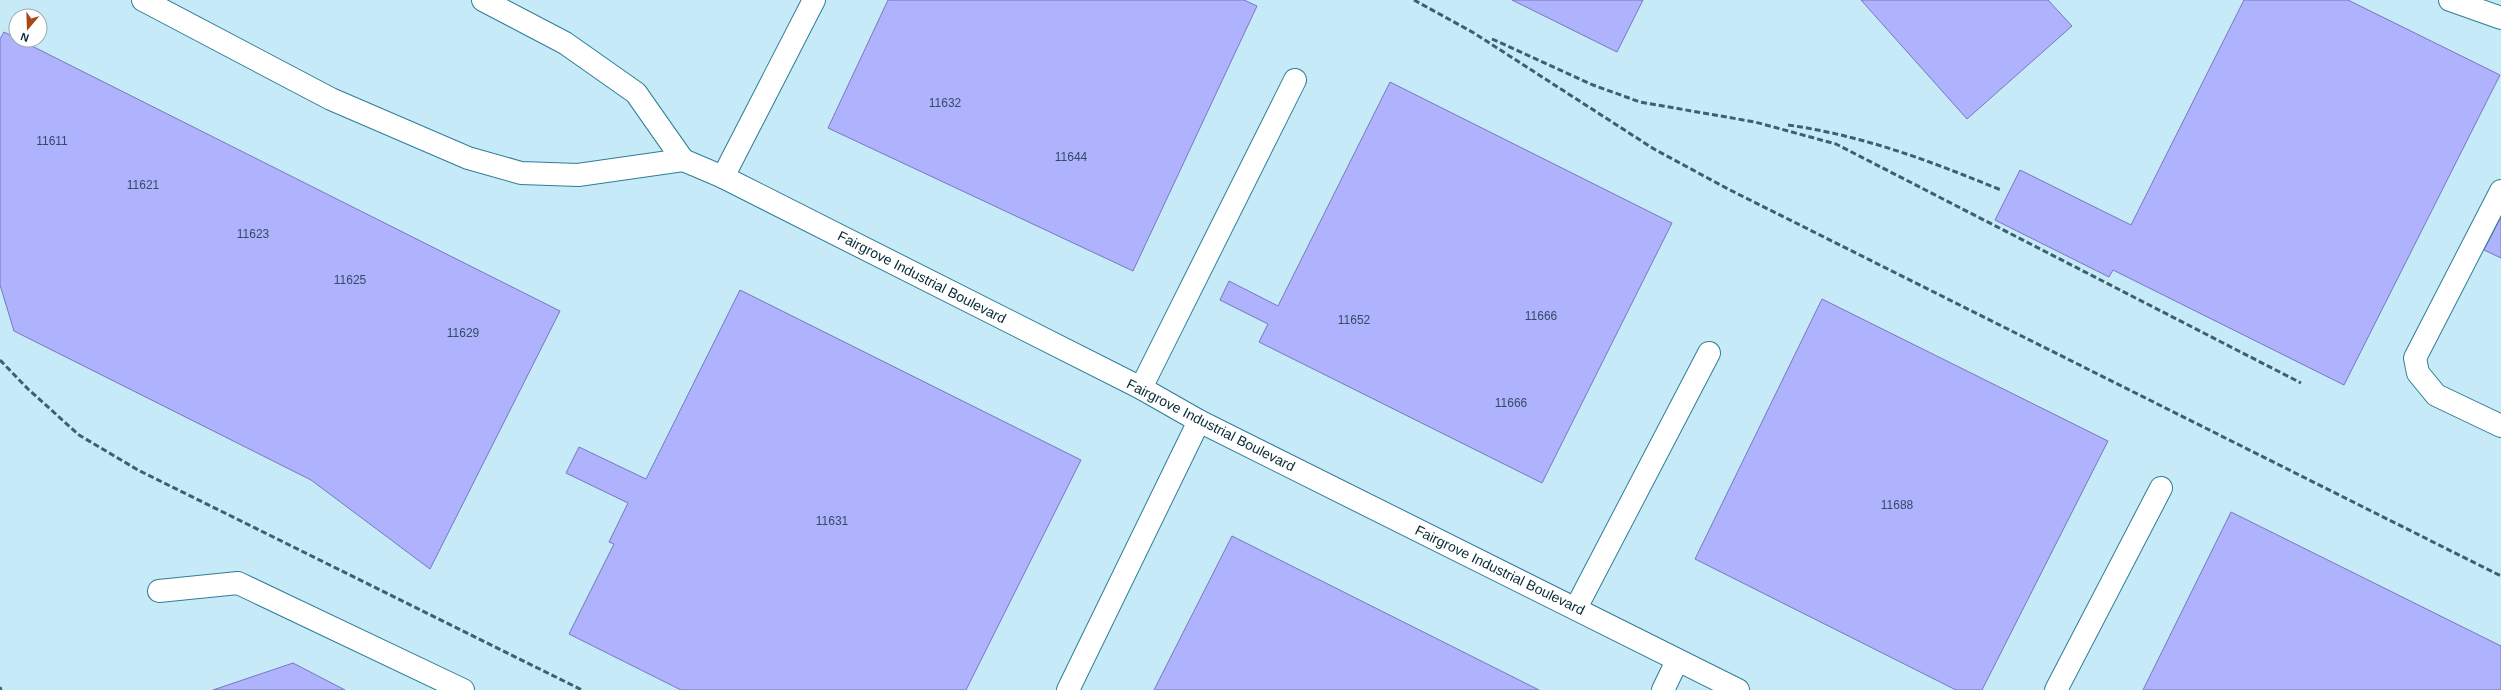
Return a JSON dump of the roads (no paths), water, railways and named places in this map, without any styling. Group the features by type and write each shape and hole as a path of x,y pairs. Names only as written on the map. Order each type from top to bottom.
{"street":[{"path":"143,0 331,99 468,158 521,173 578,175 683,160 636,94 565,43 483,0"},
{"path":"723,177 814,0"},
{"path":"2450,0 2501,18"},
{"path":"1141,388 1295,80"},
{"name":"Fairgrove Industrial Boulevard","path":"683,160 723,177 1141,388 1199,421 1738,690"},
{"path":"2501,191 2415,358 2418,373 2436,394 2501,426"},
{"path":"1576,608 1710,353"},
{"path":"1068,690 1199,421"},
{"path":"2056,690 2161,488"},
{"path":"159,591 238,583 463,690"},
{"path":"1663,690 1678,661"}],"railway":[{"path":"1414,0 1474,33 1654,149 1728,189 2501,576"},
{"path":"1492,39 1593,85 1640,102 1755,122 1836,144 2301,383"},
{"path":"1788,125 1871,143 1949,169 2001,190"},
{"path":"0,360 28,389 79,435 138,470 582,690"}]}
